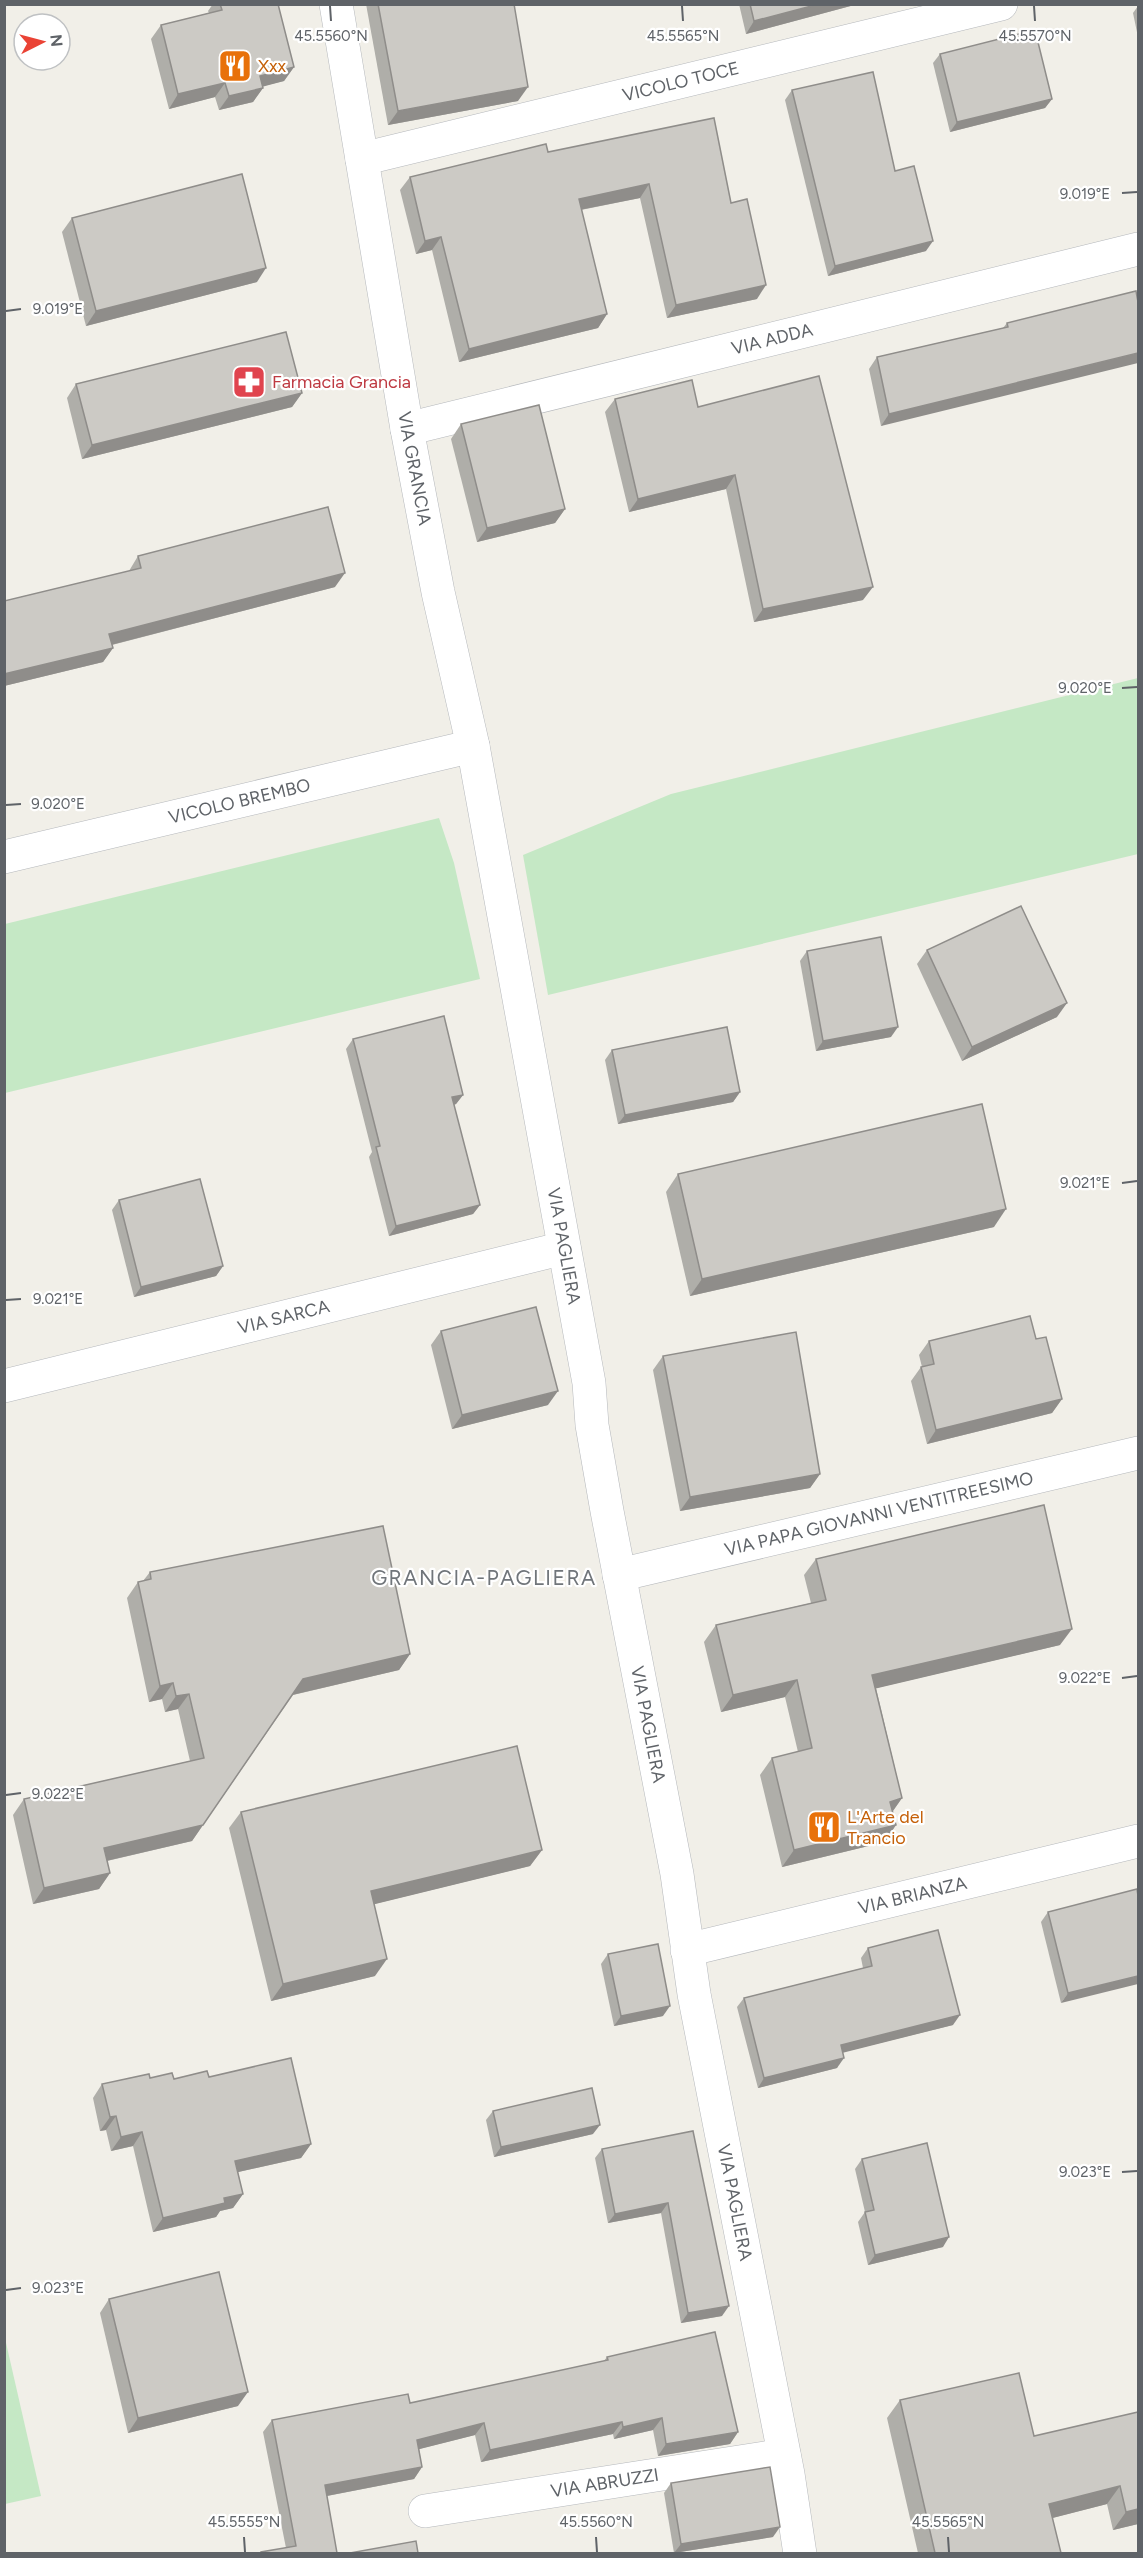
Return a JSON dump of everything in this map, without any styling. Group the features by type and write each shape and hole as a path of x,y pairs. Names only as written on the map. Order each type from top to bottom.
{"street":[{"name":"VIA GRANCIA","path":"336,4 407,429 438,592 473,746 501,895"},
{"name":"VICOLO TOCE","path":"362,159 1001,4"},
{"name":"VIA ADDA","path":"407,429 1138,249"},
{"name":"VICOLO BREMBO","path":"4,857 473,746"},
{"name":"VIA PAGLIERA","path":"501,895 589,1383 592,1425 619,1575 675,1862 687,1950 784,2455 800,2553"},
{"name":"VIA SARCA","path":"4,1386 564,1248"},
{"name":"VIA PAPA GIOVANNI VENTITREESIMO","path":"619,1575 1138,1453"},
{"name":"VIA BRIANZA","path":"687,1950 1138,1841"},
{"name":"VIA ABRUZZI","path":"425,2511 784,2455"}],"green space":[{"path":"1138,678 1138,854 548,995 523,855 671,794"},
{"path":"439,818 454,863 480,979 5,1093 5,924"},
{"path":"4,2334 41,2496 5,2504 4,2504"}],"building":[{"path":"220,4 278,4 294,67 260,76 263,88 229,96 225,83 178,94 161,25 222,10"},
{"path":"378,4 514,4 528,87 398,111"},
{"path":"750,4 819,4 754,21"},
{"path":"1035,30 1052,99 957,122 940,54"},
{"path":"873,72 895,171 914,166 933,241 835,266 792,90"},
{"path":"714,118 731,203 747,199 766,285 676,305 649,184 579,199 607,314 469,349 441,237 425,241 410,177 546,144 548,152"},
{"path":"242,174 266,268 96,311 72,218"},
{"path":"1136,291 1138,353 889,414 877,357 1008,327 1007,323"},
{"path":"286,332 302,393 92,445 76,384"},
{"path":"819,376 873,587 763,609 735,475 638,499 615,399 692,380 698,407"},
{"path":"539,405 565,509 487,528 461,424"},
{"path":"328,507 345,573 109,634 113,648 4,674 4,601 141,568 138,556"},
{"path":"1021,906 1067,1003 972,1047 927,950"},
{"path":"881,937 898,1027 823,1041 807,951"},
{"path":"444,1016 463,1095 452,1097 480,1205 396,1226 376,1147 380,1146 353,1039"},
{"path":"727,1027 740,1092 625,1115 612,1050"},
{"path":"982,1104 1006,1209 702,1279 678,1174"},
{"path":"200,1179 223,1266 141,1287 119,1200"},
{"path":"536,1307 558,1391 462,1415 441,1331"},
{"path":"1030,1316 1036,1339 1046,1337 1062,1399 936,1430 921,1367 934,1364 929,1341"},
{"path":"796,1332 820,1474 690,1497 663,1356"},
{"path":"1044,1505 1072,1629 872,1675 902,1798 890,1802 896,1825 794,1850 772,1758 812,1748 797,1680 733,1695 716,1625 826,1600 816,1559"},
{"path":"383,1526 410,1654 303,1679 203,1825 104,1848 110,1873 44,1888 24,1799 204,1758 189,1694 176,1696 173,1683 160,1686 138,1582 151,1579 150,1572"},
{"path":"517,1746 542,1850 371,1891 387,1959 283,1984 241,1812"},
{"path":"1137,1889 1138,1976 1068,1993 1048,1912"},
{"path":"938,1930 960,2015 841,2045 844,2058 764,2078 744,1998 872,1966 868,1948"},
{"path":"658,1944 670,2006 621,2016 608,1954"},
{"path":"291,2058 311,2144 235,2161 243,2194 224,2198 225,2203 163,2218 142,2132 121,2137 116,2116 110,2117 102,2084 149,2074 150,2078 172,2073 174,2079 207,2071 209,2077"},
{"path":"592,2088 600,2125 501,2147 493,2111"},
{"path":"693,2131 729,2306 688,2313 668,2203 615,2214 602,2149"},
{"path":"927,2143 949,2237 875,2255 865,2212 874,2210 862,2159"},
{"path":"219,2272 248,2392 138,2418 109,2299"},
{"path":"715,2332 738,2432 666,2444 662,2418 623,2427 622,2422 490,2450 484,2423 417,2440 422,2467 325,2485 337,2553 261,2553 296,2546 272,2420 408,2394 410,2403 608,2360 607,2357"},
{"path":"1019,2373 1034,2436 1138,2412 1138,2509 1126,2512 1120,2486 1049,2504 1061,2553 935,2553 900,2400"},
{"path":"770,2467 780,2527 681,2544 671,2483"},
{"path":"416,2541 418,2553 350,2553"}],"place":[{"name":"Xxx","path":"235,66"},
{"name":"Farmacia Grancia","path":"249,382"},
{"name":"L'Arte del Trancio","path":"824,1827"}],"district":[{"name":"GRANCIA-PAGLIERA","path":"484,1578"}]}
